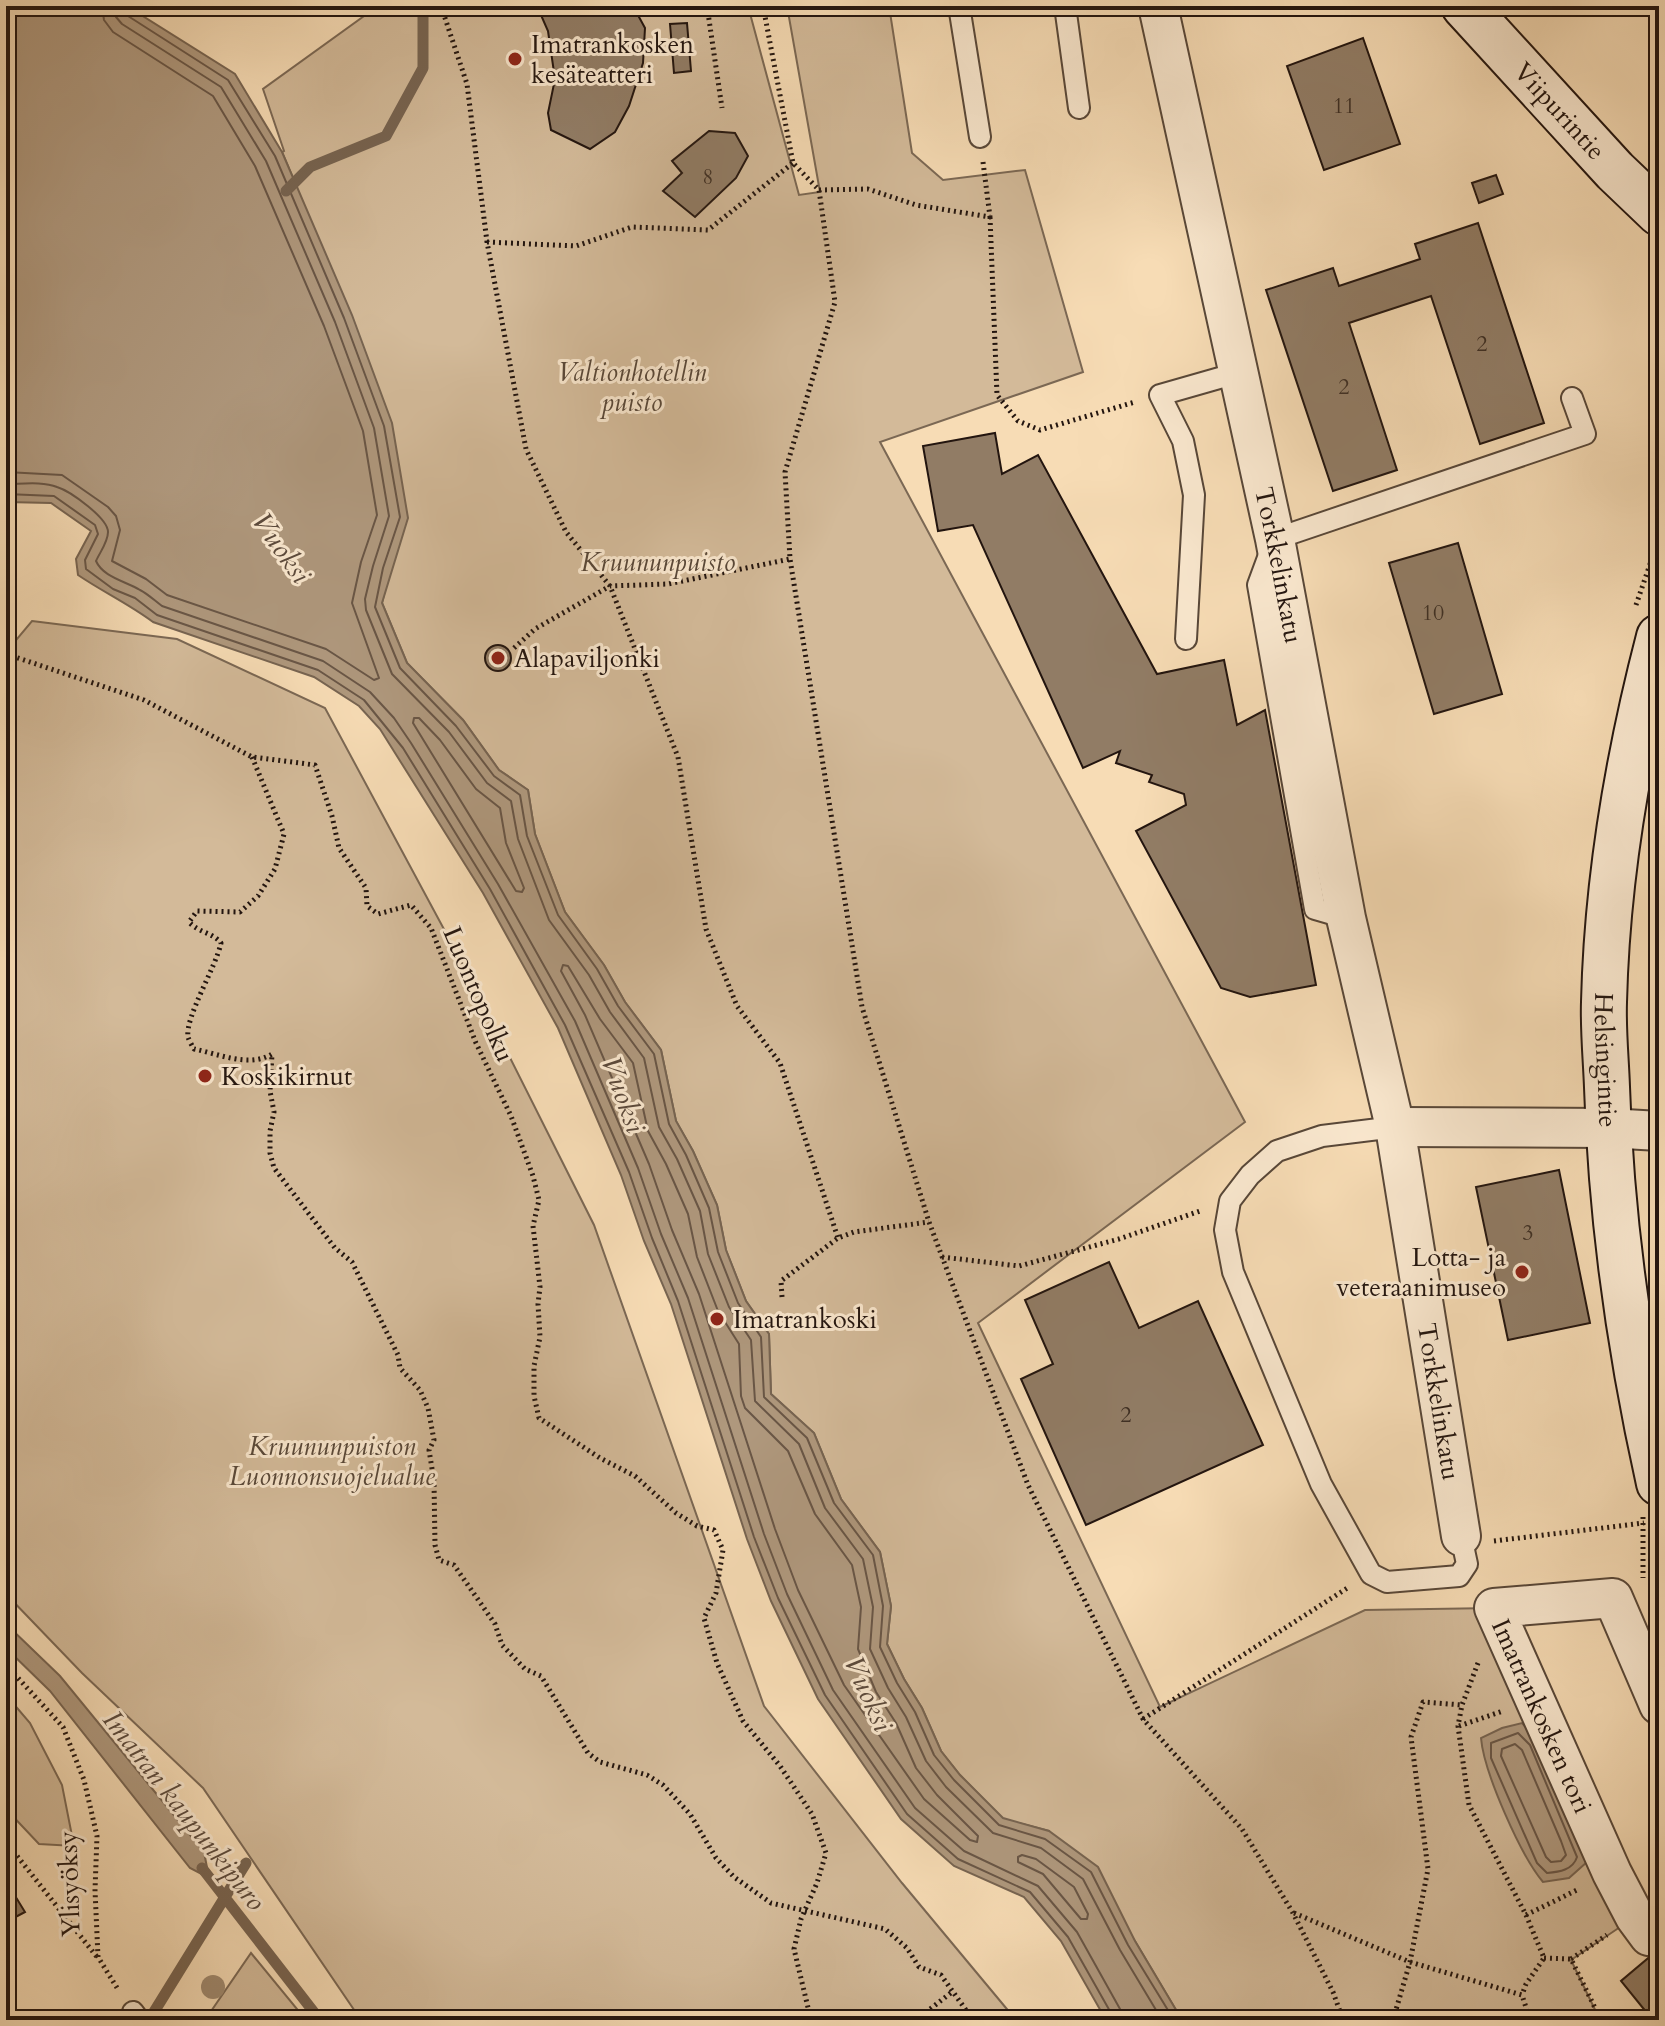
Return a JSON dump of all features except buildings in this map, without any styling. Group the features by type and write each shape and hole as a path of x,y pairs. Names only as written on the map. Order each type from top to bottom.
{"main road":[{"name":"Viipurintie","path":"1464,6 1615,171 1659,213"},
{"name":"Helsingintie","path":"1659,637 1650,708 1621,813 1607,942 1604,1004 1614,1212 1630,1334 1659,1483"}],"street":[{"name":"Torkkelinkatu","path":"1158,6 1275,539 1346,918 1395,1127 1475,1539"},
{"path":"1395,1127 1659,1131"},
{"name":"Imatrankosken tori","path":"1659,1705 1613,1598 1494,1608 1612,1873 1635,1917 1649,1936 1659,1931"}],"lane":[{"path":"959,6 980,137"},
{"path":"1065,6 1079,108"},
{"path":"1186,639 1194,495 1183,441 1160,395 1237,373"},
{"path":"1275,539 1585,434 1572,398"},
{"path":"1395,1127 1322,1136 1277,1151 1250,1175 1230,1201 1225,1230 1233,1272 1321,1484 1371,1574 1387,1582 1459,1576 1467,1564 1475,1539"}],"path":[{"path":"441,6 467,84 487,242 526,449 566,532 610,586 678,757 706,929 737,1006 780,1063 838,1238"},
{"path":"707,6 722,108"},
{"path":"763,6 793,163 819,190 835,302 785,472 790,559 862,1007 929,1222 1028,1485 1143,1719 1242,1829 1293,1913 1333,1992 1343,2020"},
{"path":"980,137 990,217 997,395 1018,421 1040,430 1160,395"},
{"path":"487,242 576,246 632,227 708,230 793,163"},
{"path":"819,190 868,189 916,205 990,217"},
{"path":"514,648 535,629 610,586 668,584 790,559"},
{"path":"6,654 144,700 252,757 284,834 275,869 258,896 240,912 197,911 189,922 196,930 214,935 221,943 189,1024 188,1038 194,1049 245,1061 261,1061 272,1054 270,1091 274,1112 270,1153 274,1168 335,1248 352,1262 392,1342 400,1368 420,1390 428,1408 434,1440 429,1450 434,1481 435,1545 439,1560 454,1565 495,1624 502,1645 525,1669 541,1676 588,1753 600,1762 647,1775 663,1785 690,1814 716,1858 734,1877 771,1903 885,1929 907,1948 919,1967 941,1975 973,2020"},
{"name":"Luontopolku","path":"252,757 315,765 339,848 366,888 367,906 378,914 411,905 431,928 476,1043 511,1116 539,1200 533,1226 540,1287 540,1337 534,1366 534,1396 539,1418 600,1458 635,1476 676,1513 697,1526 714,1530 723,1550 716,1593 704,1618 717,1663 743,1721 780,1766 812,1814 826,1853 794,1949 811,2020"},
{"path":"942,1257 1019,1266 1119,1239 1230,1201"},
{"path":"782,1297 781,1281 838,1238 854,1232 929,1222"},
{"path":"1475,1539 1644,1523"},
{"path":"1143,1719 1371,1574"},
{"path":"1494,1608 1458,1726 1469,1805 1526,1915 1544,1958"},
{"name":"Ylisyöksy","path":"6,1665 63,1727 84,1780 97,1836 95,1890 98,1957 136,2016"},
{"path":"1393,2020 1410,1962 1428,1869 1411,1737 1423,1702 1462,1705"},
{"path":"6,1842 98,1957"},
{"path":"1526,1915 1612,1873"},
{"path":"1293,1913 1410,1962 1522,1995"},
{"path":"1530,2020 1522,1995 1544,1958"},
{"path":"1544,1958 1571,1959 1601,2020"},
{"path":"916,2020 952,1992"},
{"path":"1639,2020 1659,2011"}],"green space":[{"name":"Valtionhotellin puisto","path":"378,6 748,6 799,195 820,192 787,6 889,6 912,153 943,180 1025,170 1083,372 880,442 1245,1122 978,1323 1160,1707 1365,1610 1494,1608 1635,1917 1571,1960 1600,2020 1182,2020 1135,1941 1049,1831 1003,1819 941,1751 922,1708 887,1644 891,1606 880,1552 841,1499 814,1433 771,1394 769,1334 746,1301 726,1250 717,1205 676,1121 661,1050 565,912 535,834 528,790 499,770 463,720 407,663 382,603 390,570 296,185 282,152 263,89"},
{"name":"Kruununpuiston Luonnonsuojelualue","path":"32,621 177,639 325,708 467,972 594,1225 764,1706 902,1883 1016,2020 361,2020 203,1788 82,1673 6,1594 6,652"},
{"path":"6,1695 30,1723 62,1785 74,1846 39,1844 6,1809"},
{"path":"251,1953 306,2020 205,2020"}],"water":[{"name":"Vuoksi","path":"6,6 24,9 28,6 121,6 133,10 235,74 282,152 352,315 392,423 408,518 382,603 407,663 463,720 499,770 528,790 535,834 565,912 661,1050 676,1121 717,1205 726,1250 746,1301 769,1334 771,1394 814,1433 841,1499 880,1552 891,1606 887,1644 922,1708 941,1751 1003,1818 1049,1831 1098,1867 1135,1941 1182,2020 1106,2020 1061,1941 1024,1897 954,1866 901,1819 818,1699 771,1601 747,1539 671,1304 644,1241 621,1175 558,1028 483,893 380,729 359,706 314,677 153,622 78,575 76,559 91,531 51,503 6,502"},
{"path":"6,1624 60,1676 204,1852 209,1878 190,1868 50,1691 6,1648"},
{"path":"1522,1723 1537,1740 1587,1862 1569,1878 1543,1882 1515,1834 1489,1772 1481,1738"}],"waterway":[{"path":"286,191 310,167 386,136 423,68 423,6"},
{"path":"149,2020 246,1863"},
{"name":"Imatran kaupunkipuro","path":"202,1868 320,2020"}],"place":[{"name":"Imatrankosken kesäteatteri","path":"515,59"},
{"name":"Alapaviljonki","path":"498,658"},
{"name":"Koskikirnut","path":"205,1076"},
{"name":"Lotta- ja veteraanimuseo","path":"1522,1272"},
{"name":"Imatrankoski","path":"717,1319"}],"park label":[{"name":"Kruununpuisto","path":"658,562"}]}
